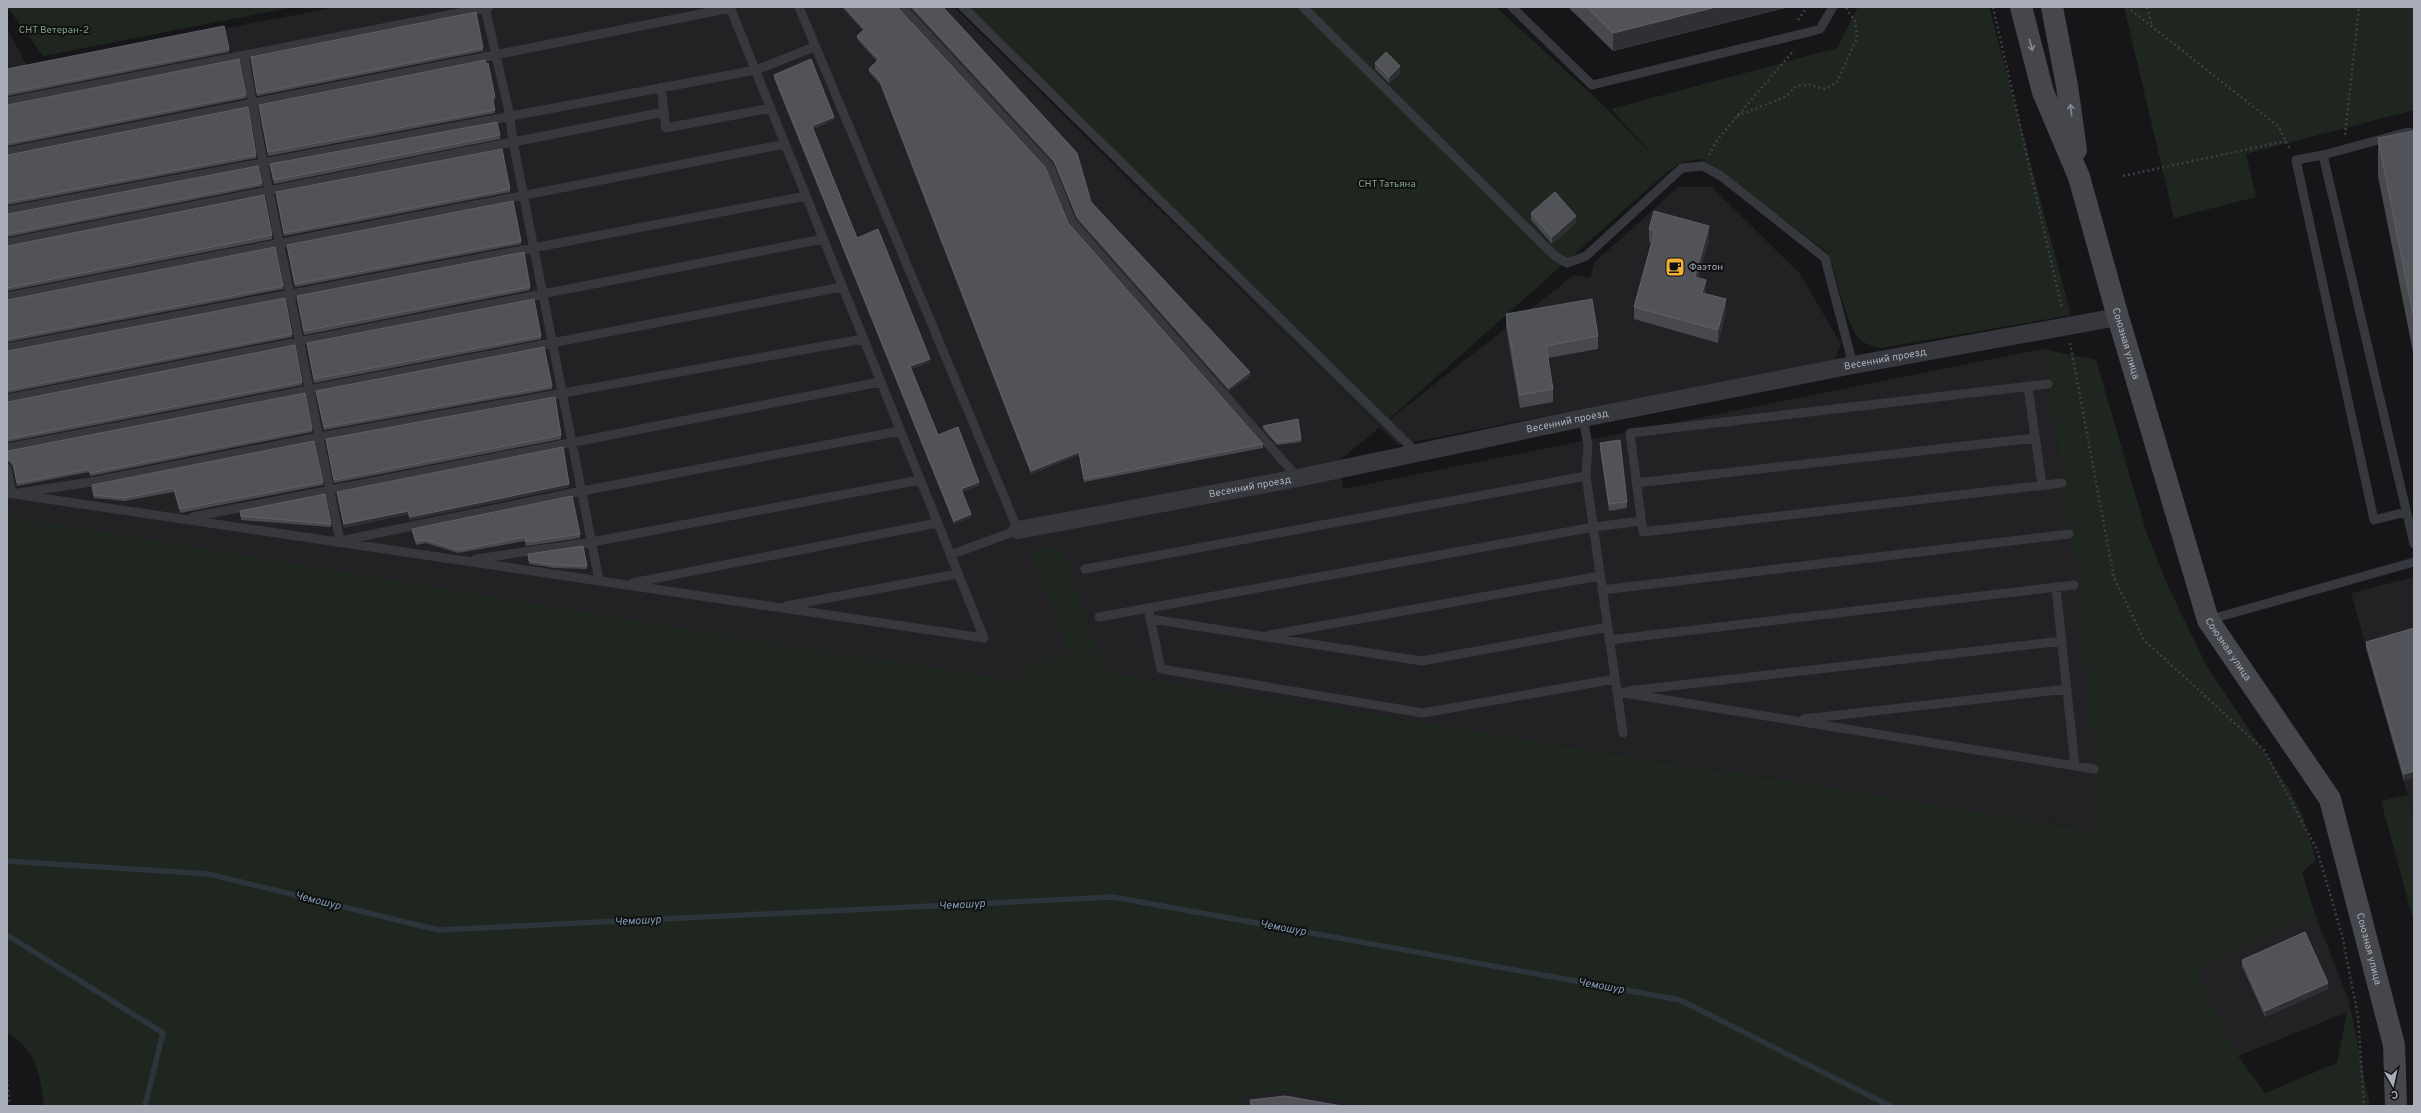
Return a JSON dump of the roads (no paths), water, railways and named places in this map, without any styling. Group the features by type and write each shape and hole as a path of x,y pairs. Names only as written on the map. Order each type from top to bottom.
{"main road":[{"name":"Союзная улица","path":"2021,7 2043,92 2079,177 2118,317 2208,620 2330,799 2394,1044 2396,1106"},
{"name":"Союзная улица","path":"2052,7 2067,86 2079,177"},
{"path":"2043,92 2067,86"}],"street":[{"name":"Весенний проезд","path":"1018,530 1298,478 1584,418 1853,365 2118,317"}],"lane":[{"path":"7,102 487,7 495,55 510,116 513,142 523,195 599,580"},
{"path":"7,152 730,7 984,638 10,493"},
{"path":"799,7 814,47 1018,530 950,555"},
{"path":"902,7 1050,167 1072,222 1298,478"},
{"path":"963,7 1417,453"},
{"path":"1303,7 1556,256 1567,263 1586,256 1682,168 1704,166 1721,176 1825,258 1853,365"},
{"path":"1512,7 1592,85 1820,29 1833,7"},
{"path":"7,211 756,70 814,47"},
{"path":"244,55 263,162 340,542"},
{"path":"661,87 666,128 771,108"},
{"path":"7,243 664,112"},
{"path":"2406,512 2374,520 2296,160 2323,155 2408,132 2414,134"},
{"path":"7,297 785,144"},
{"path":"2323,155 2414,544"},
{"path":"7,348 806,196"},
{"path":"7,399 823,239"},
{"path":"7,448 842,288"},
{"path":"10,493 91,482 319,437 863,339"},
{"path":"185,518 572,444 880,382"},
{"path":"2048,384 1630,433 1642,532 2062,483"},
{"path":"2028,387 2042,485"},
{"path":"1584,418 1588,445 1586,476 1623,732"},
{"path":"340,542 582,491 900,431"},
{"path":"1636,483 2035,438"},
{"path":"7,468 10,493"},
{"path":"1085,569 1586,476"},
{"path":"466,560 592,542 920,480"},
{"path":"1099,617 1594,527 1641,521"},
{"path":"626,584 937,524"},
{"path":"1602,590 2068,534"},
{"path":"2208,620 2414,562"},
{"path":"779,608 958,574"},
{"path":"1261,636 1600,576"},
{"path":"1610,640 2074,585"},
{"path":"2056,588 2075,766"},
{"path":"1148,608 1161,669 1423,713 1615,679"},
{"path":"1151,619 1422,661 1608,627"},
{"path":"1617,692 2062,641"},
{"path":"1791,720 2067,689"},
{"path":"1617,692 2094,769"}],"waterway":[{"name":"Чемошур","path":"7,861 209,874 438,930 1113,897 1680,1000 1890,1106"},
{"path":"7,935 163,1033 145,1106"}],"place":[{"name":"Фаэтон","path":"1675,267"}],"park label":[{"name":"СНТ Ветеран-2","path":"54,30"},
{"name":"СНТ Татьяна","path":"1387,184"}]}
